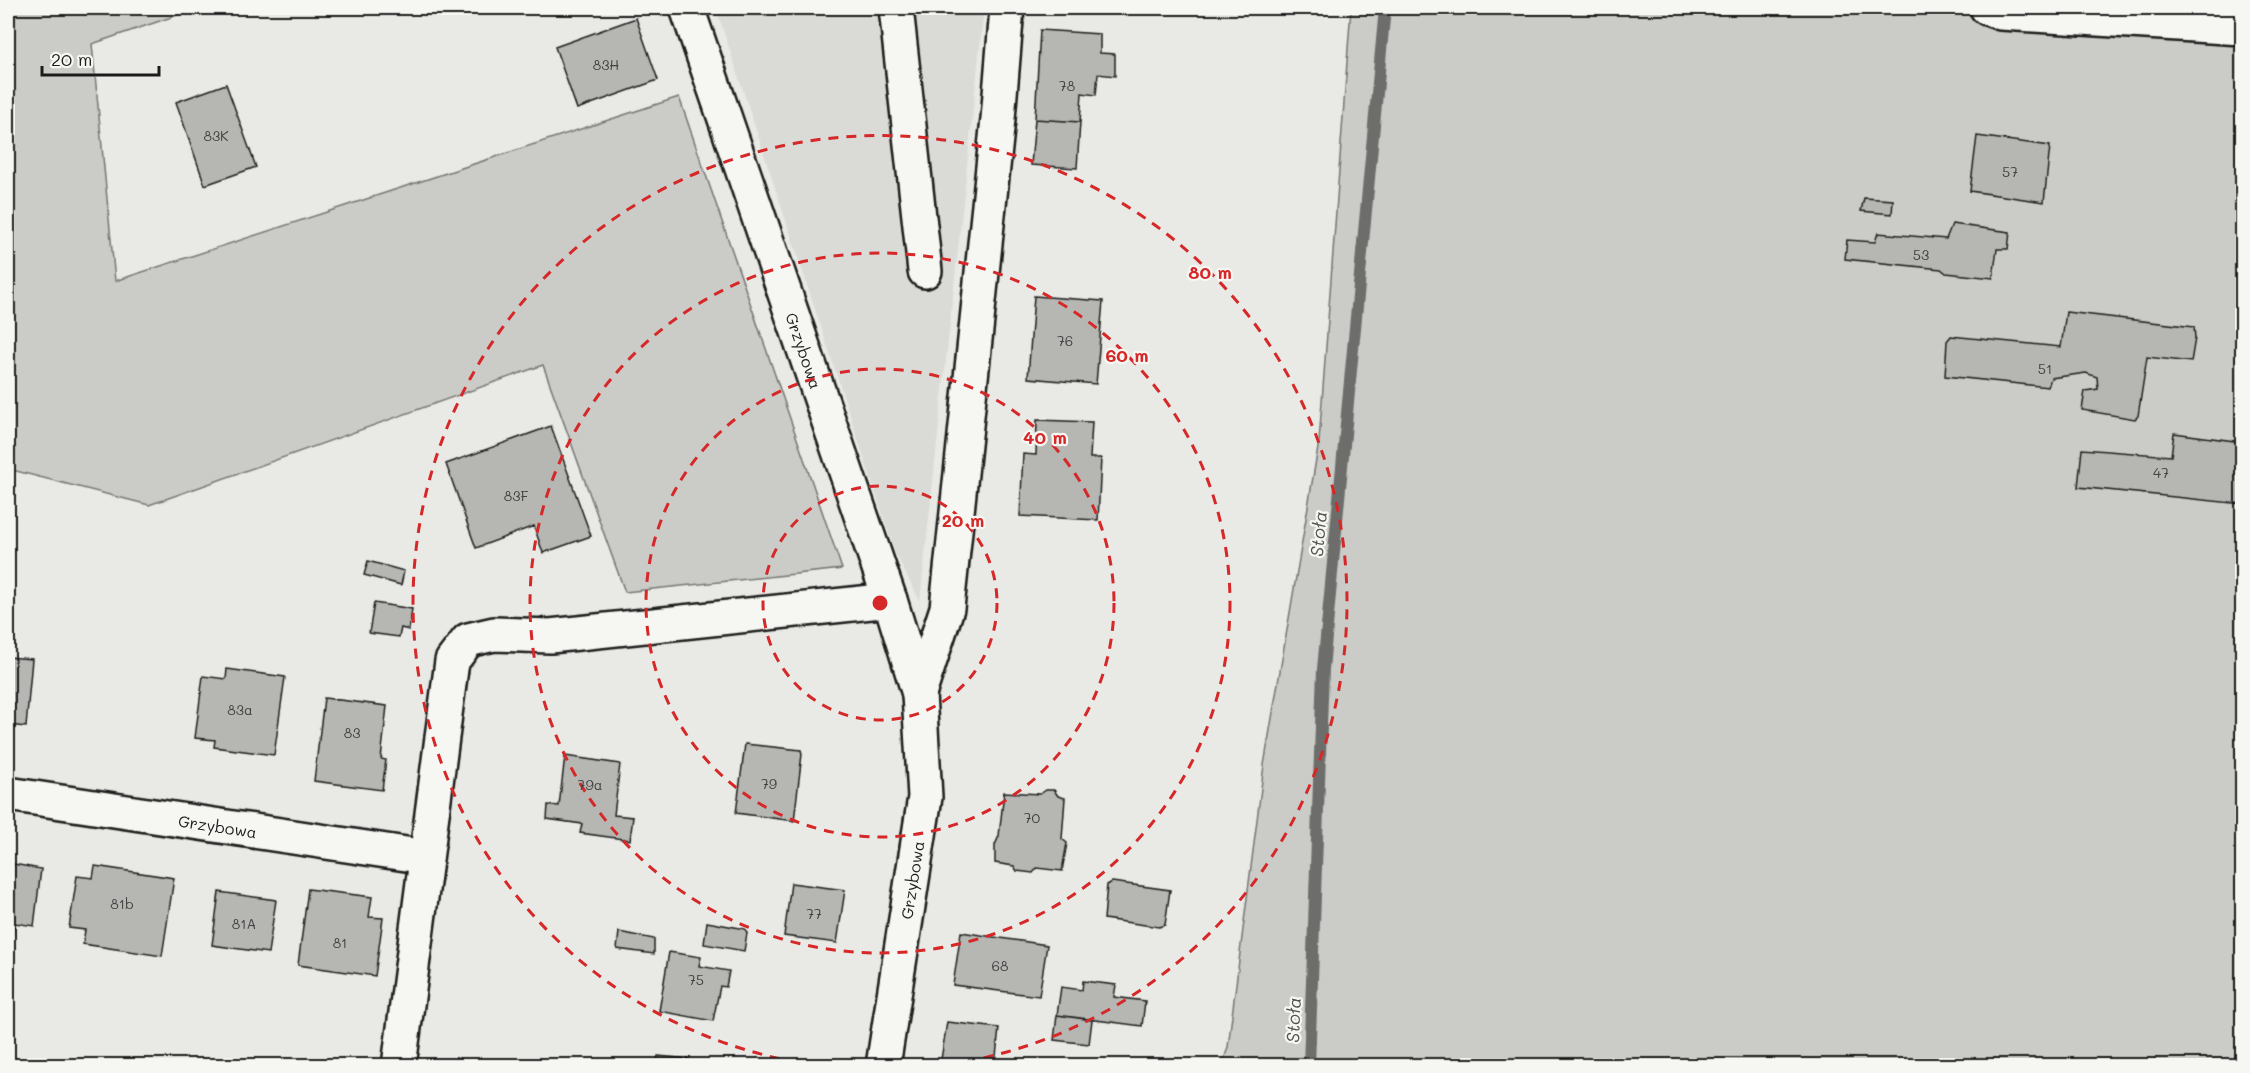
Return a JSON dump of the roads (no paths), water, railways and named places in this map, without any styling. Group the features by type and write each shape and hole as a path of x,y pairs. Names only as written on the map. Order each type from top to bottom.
{"street":[{"name":"Grzybowa","path":"687,8 890,600 918,694 925,797 884,1065"},
{"path":"896,8 925,271"},
{"name":"Grzybowa","path":"918,694 947,608 998,119 1007,8"},
{"path":"1987,8 2001,13 2242,28"},
{"path":"399,1065 452,661 468,639 494,634 550,636 890,600"},
{"name":"Grzybowa","path":"8,794 426,857"}],"waterway":[{"name":"Stoła","path":"1309,1066 1323,669 1385,8"}]}
